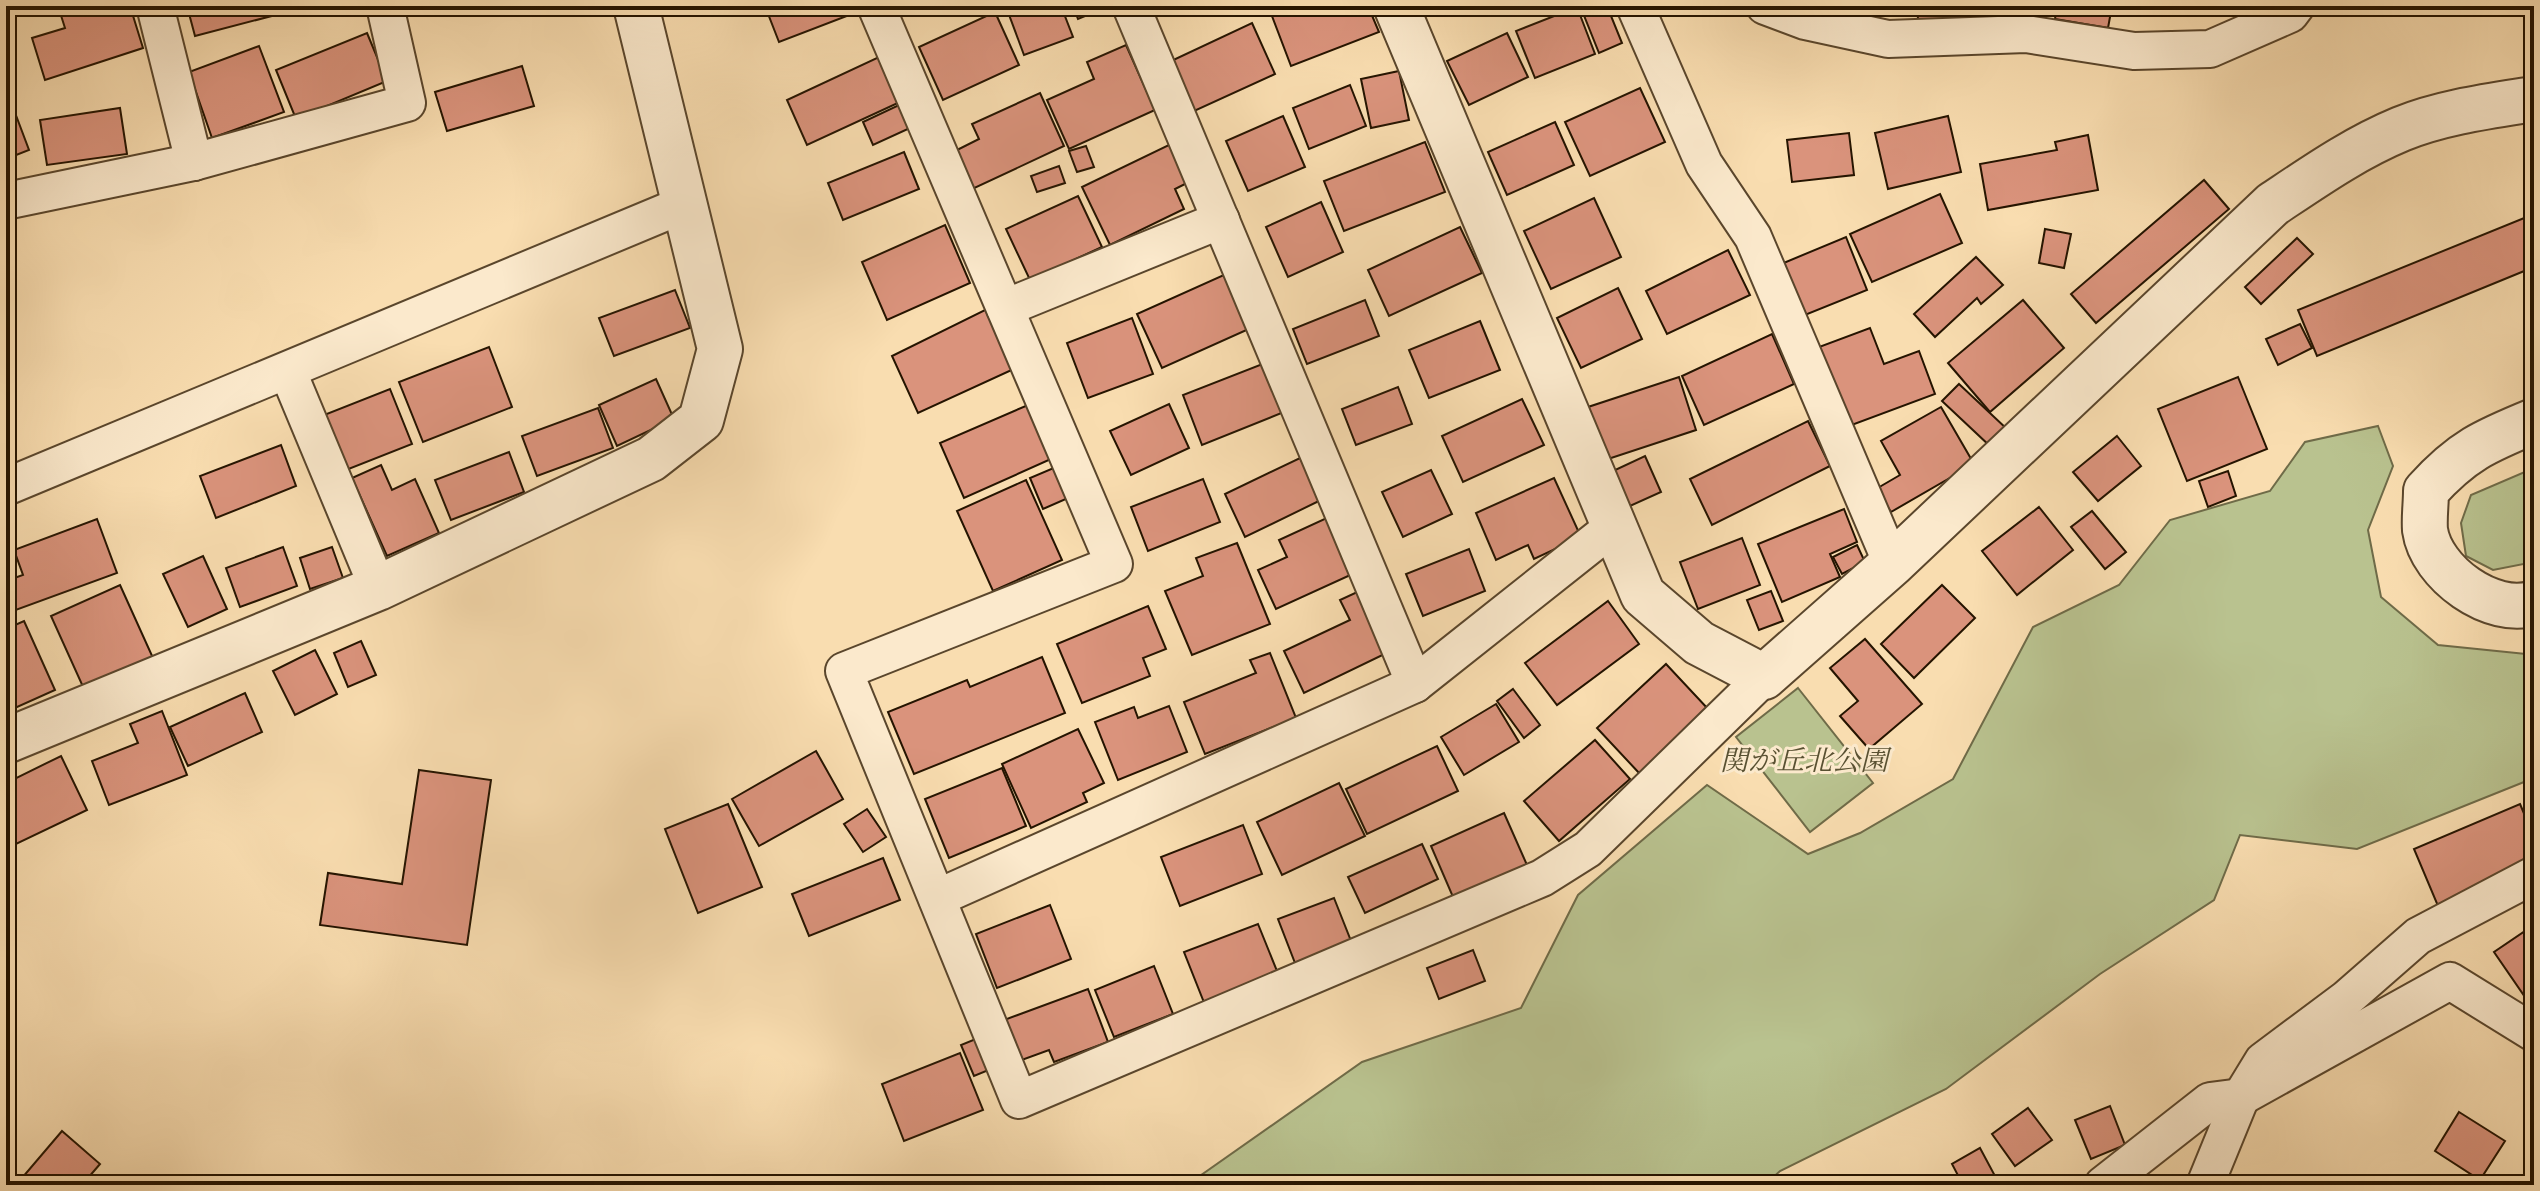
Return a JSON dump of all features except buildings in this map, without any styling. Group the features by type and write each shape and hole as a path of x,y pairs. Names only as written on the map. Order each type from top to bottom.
{"street":[{"path":"155,6 194,162"},
{"path":"6,201 194,162 407,103 385,6"},
{"path":"6,741 378,588 651,459 701,420 720,349 636,6"},
{"path":"876,6 1114,564 844,671 1019,1100 1542,878 1588,849 1764,677 1892,564 2273,204 2337,160 2403,128 2462,111 2534,99"},
{"path":"1396,6 1643,595 1699,643 1764,677"},
{"path":"1635,6 1704,164 1753,237 1892,564"},
{"path":"1765,6 1805,21 1888,39 2026,34 2134,51 2210,49 2290,14 2296,6"},
{"path":"1136,7 1221,220 1415,684"},
{"path":"6,487 685,204"},
{"path":"1005,308 1221,220"},
{"path":"288,372 378,588"},
{"path":"2534,421 2479,443 2449,466 2426,491 2425,532 2448,573 2482,599 2519,608 2534,603"},
{"path":"937,898 1415,684 1613,527"},
{"path":"2205,1185 2241,1097 2263,1061 2346,999 2418,936 2534,875"},
{"path":"2103,1185 2210,1101 2241,1097 2450,981 2534,1033"}],"green space":[{"path":"2378,426 2393,466 2368,530 2381,597 2438,645 2526,654 2534,650 2534,778 2357,849 2240,835 2214,900 2100,974 1946,1089 1780,1171 1765,1185 1187,1185 1362,1062 1521,1008 1578,895 1707,785 1808,854 1860,833 1953,779 2033,627 2119,585 2170,520 2270,491 2305,442"},
{"path":"2534,468 2534,562 2493,570 2466,556 2461,523 2471,495"},
{"name":"関が丘北公園","path":"1798,688 1873,783 1810,832 1736,737"}]}
